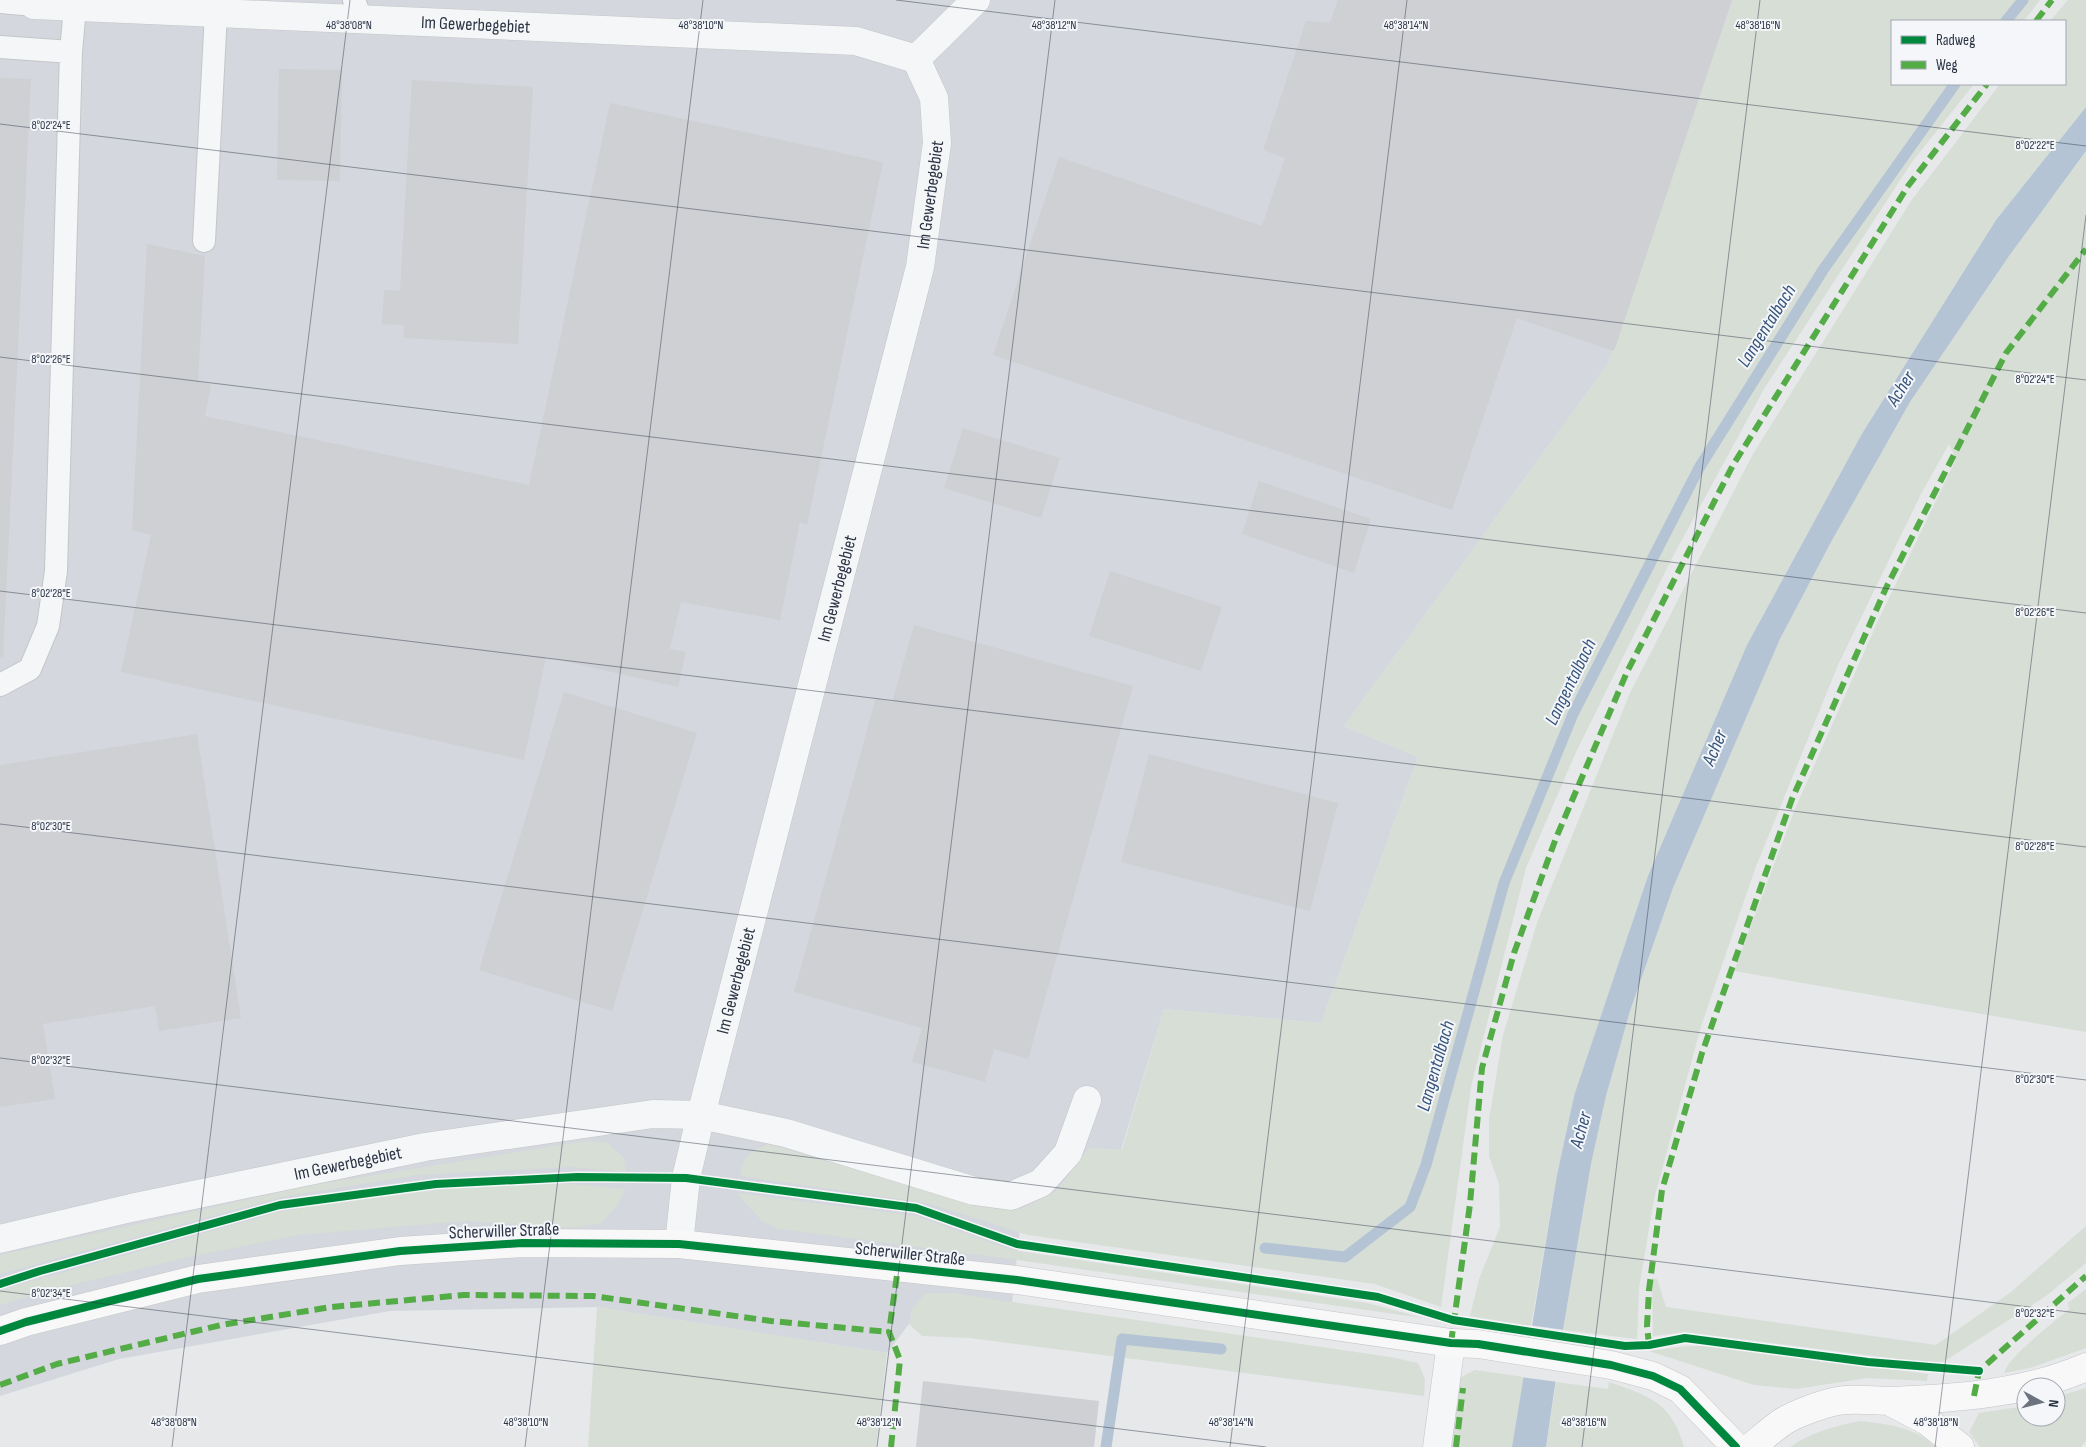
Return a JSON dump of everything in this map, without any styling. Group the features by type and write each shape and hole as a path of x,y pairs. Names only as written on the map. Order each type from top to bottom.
{"street":[{"path":"916,59 976,0"},
{"name":"Im Gewerbegebiet","path":"34,5 357,10 856,41 916,59 934,98 937,143 920,267 701,1115 686,1178 678,1244"},
{"name":"Im Gewerbegebiet","path":"0,1239 131,1208 425,1147 653,1114 701,1115 786,1133 974,1191 1010,1196 1041,1184 1068,1153 1087,1100"},
{"name":"Scherwiller Straße","path":"0,1331 26,1322 198,1279 400,1251 522,1243 678,1244 1017,1280 1451,1343 1478,1344 1612,1365 1653,1376 1680,1389 1736,1447"},
{"path":"1437,1447 1451,1343"},
{"path":"1751,1447 1782,1422 1839,1401 1889,1401 1980,1396 2022,1388 2086,1367"},
{"path":"1889,1401 1927,1421 1960,1447"}],"lane":[{"path":"0,2 34,5"},
{"path":"0,685 30,669 48,626 56,571 71,52 75,7"},
{"path":"204,241 230,9"},
{"path":"0,47 71,52"}],"shaded area":[{"path":"0,0 1733,0 1608,364 1344,726 1418,757 1321,1023 1164,1009 1121,1150 1090,1148 1056,1192 1022,1209 1012,1303 951,1293 913,1307 909,1324 887,1353 597,1307 390,1311 119,1359 0,1396"},
{"path":"1733,0 2040,0 2025,20 1891,20 1891,85 1973,85 1912,162 1764,389 1672,558 1576,752 1526,868 1471,1087 1441,1307 1375,1284 1028,1235 927,1203 740,1176 743,1163 748,1155 768,1144 987,1208 1022,1209 1056,1192 1090,1148 1122,1150 1164,1009 1321,1023 1418,757 1344,726 1608,364"},
{"path":"2068,0 2086,0 2086,107 1996,220 1863,432 1574,1096 1557,1175 1531,1326 1470,1316 1479,1279 1500,1227 1499,1184 1489,1156 1489,1120 1503,1035 1538,920 1630,693 1753,454 1911,201 1999,85 2066,85 2066,20 2051,20"},
{"path":"2086,151 2086,1032 1734,971 1795,809 1877,623 1956,459 1949,444 1921,494 1838,665 1755,869 1702,1023 1654,1199 1639,1288 1637,1339 1563,1330 1591,1164 1606,1096 1630,1011 1673,888 1780,639 1830,544 1910,402 2009,256"},
{"path":"585,1141 607,1142 624,1158 626,1172 571,1167 417,1175 282,1197 0,1274 0,1255 307,1186"},
{"path":"436,1184 575,1184 626,1189 618,1204 602,1223 573,1228 466,1221 299,1235 194,1256 50,1290 0,1305 0,1290 279,1212"},
{"path":"736,1193 916,1216 1012,1250 1367,1303 1423,1318 1017,1260 779,1229 763,1222"},
{"path":"2086,1226 2086,1263 2046,1296 1943,1362 1929,1363 1685,1332 1653,1336 1652,1278 1657,1279 1666,1307 1936,1345 2011,1292"},
{"path":"2086,1289 2086,1348 2033,1367 2005,1373 2013,1359 2069,1309 2068,1303"},
{"path":"926,1293 951,1293 1390,1357 1418,1363 1425,1379 1424,1396 970,1338 922,1336 909,1324 913,1307"},
{"path":"597,1307 887,1353 876,1447 588,1447"},
{"path":"1687,1346 1707,1346 1928,1374 1927,1381 1867,1378 1796,1389 1754,1385 1649,1351"},
{"path":"1475,1370 1524,1377 1512,1447 1445,1447 1452,1382"},
{"path":"1556,1382 1608,1389 1609,1382 1648,1397 1666,1411 1673,1420 1684,1447 1546,1447"},
{"path":"2086,1388 2086,1441 2081,1447 1980,1447 1969,1432 1979,1413 2016,1407 2016,1427 2066,1427 2066,1394"},
{"path":"1860,1421 1890,1425 1910,1431 1927,1440 1935,1447 1790,1447 1824,1430"}],"water":[{"name":"Acher","path":"2086,107 2086,151 2009,256 1910,402 1830,544 1780,639 1673,888 1630,1011 1606,1096 1591,1164 1563,1330 1546,1447 1512,1447 1557,1175 1574,1096 1648,876 1747,645 1863,432 1996,220"}],"pier":[{"path":"1528,1325 1565,1330 1558,1382 1521,1377"}],"building":[{"path":"1338,0 1732,0 1614,351 1517,318 1452,510 993,355 1059,157 1262,226 1285,158 1263,150 1306,21 1330,23"},
{"path":"279,69 342,70 340,181 277,180"},
{"path":"0,78 31,79 3,658 0,657"},
{"path":"412,80 533,87 518,344 403,338 404,325 382,324 384,290 400,291"},
{"path":"610,103 883,162 807,525 800,522 780,620 681,602 670,649 686,652 678,687 546,657 524,760 121,672 151,535 132,530 147,244 205,256 198,381 211,385 205,416 529,485"},
{"path":"963,428 1060,458 1041,518 944,488"},
{"path":"1259,481 1371,519 1354,573 1242,534"},
{"path":"1110,571 1222,607 1201,671 1089,636"},
{"path":"914,625 1133,686 1028,1059 994,1049 985,1082 912,1062 922,1028 794,992 876,698 892,702"},
{"path":"564,692 697,733 612,1011 479,970"},
{"path":"197,734 241,1018 159,1031 155,1006 43,1024 55,1099 0,1107 0,765"},
{"path":"1149,754 1338,803 1310,911 1121,862"},
{"path":"923,1381 1099,1401 1094,1447 916,1447"}],"waterway":[{"name":"Langentalbach","path":"2007,20 2023,0"},
{"name":"Langentalbach","path":"1265,1248 1345,1257 1410,1207 1426,1165 1504,883 1573,714 1699,468 1823,270 1954,85"},
{"name":"Langentalbach","path":"1106,1447 1122,1339 1221,1349"}],"marked path":[{"path":"2037,20 2052,0"},
{"path":"1451,1343 1470,1204 1482,1068 1514,953 1556,838 1627,672 1733,465 1908,186 1986,85"},
{"path":"1649,1345 1647,1326 1649,1290 1662,1190 1702,1053 1792,799 1886,588 2006,353 2086,249"},
{"path":"891,1447 900,1360 889,1332 898,1268"},
{"path":"1974,1396 1979,1371 2086,1276"},
{"path":"0,1385 57,1364 221,1325 331,1307 464,1295 593,1296 771,1321 889,1332"},
{"path":"1456,1447 1463,1388"}],"cycle path":[{"path":"0,1284 40,1271 280,1205 436,1184 577,1177 686,1178 916,1208 1017,1244 1378,1297 1453,1320 1625,1346 1649,1345 1685,1338 1868,1362 1979,1371"},
{"path":"0,1331 26,1322 198,1279 400,1251 522,1243 679,1244 1017,1280 1451,1343 1478,1344 1611,1365 1653,1376 1680,1389 1736,1447"}]}
